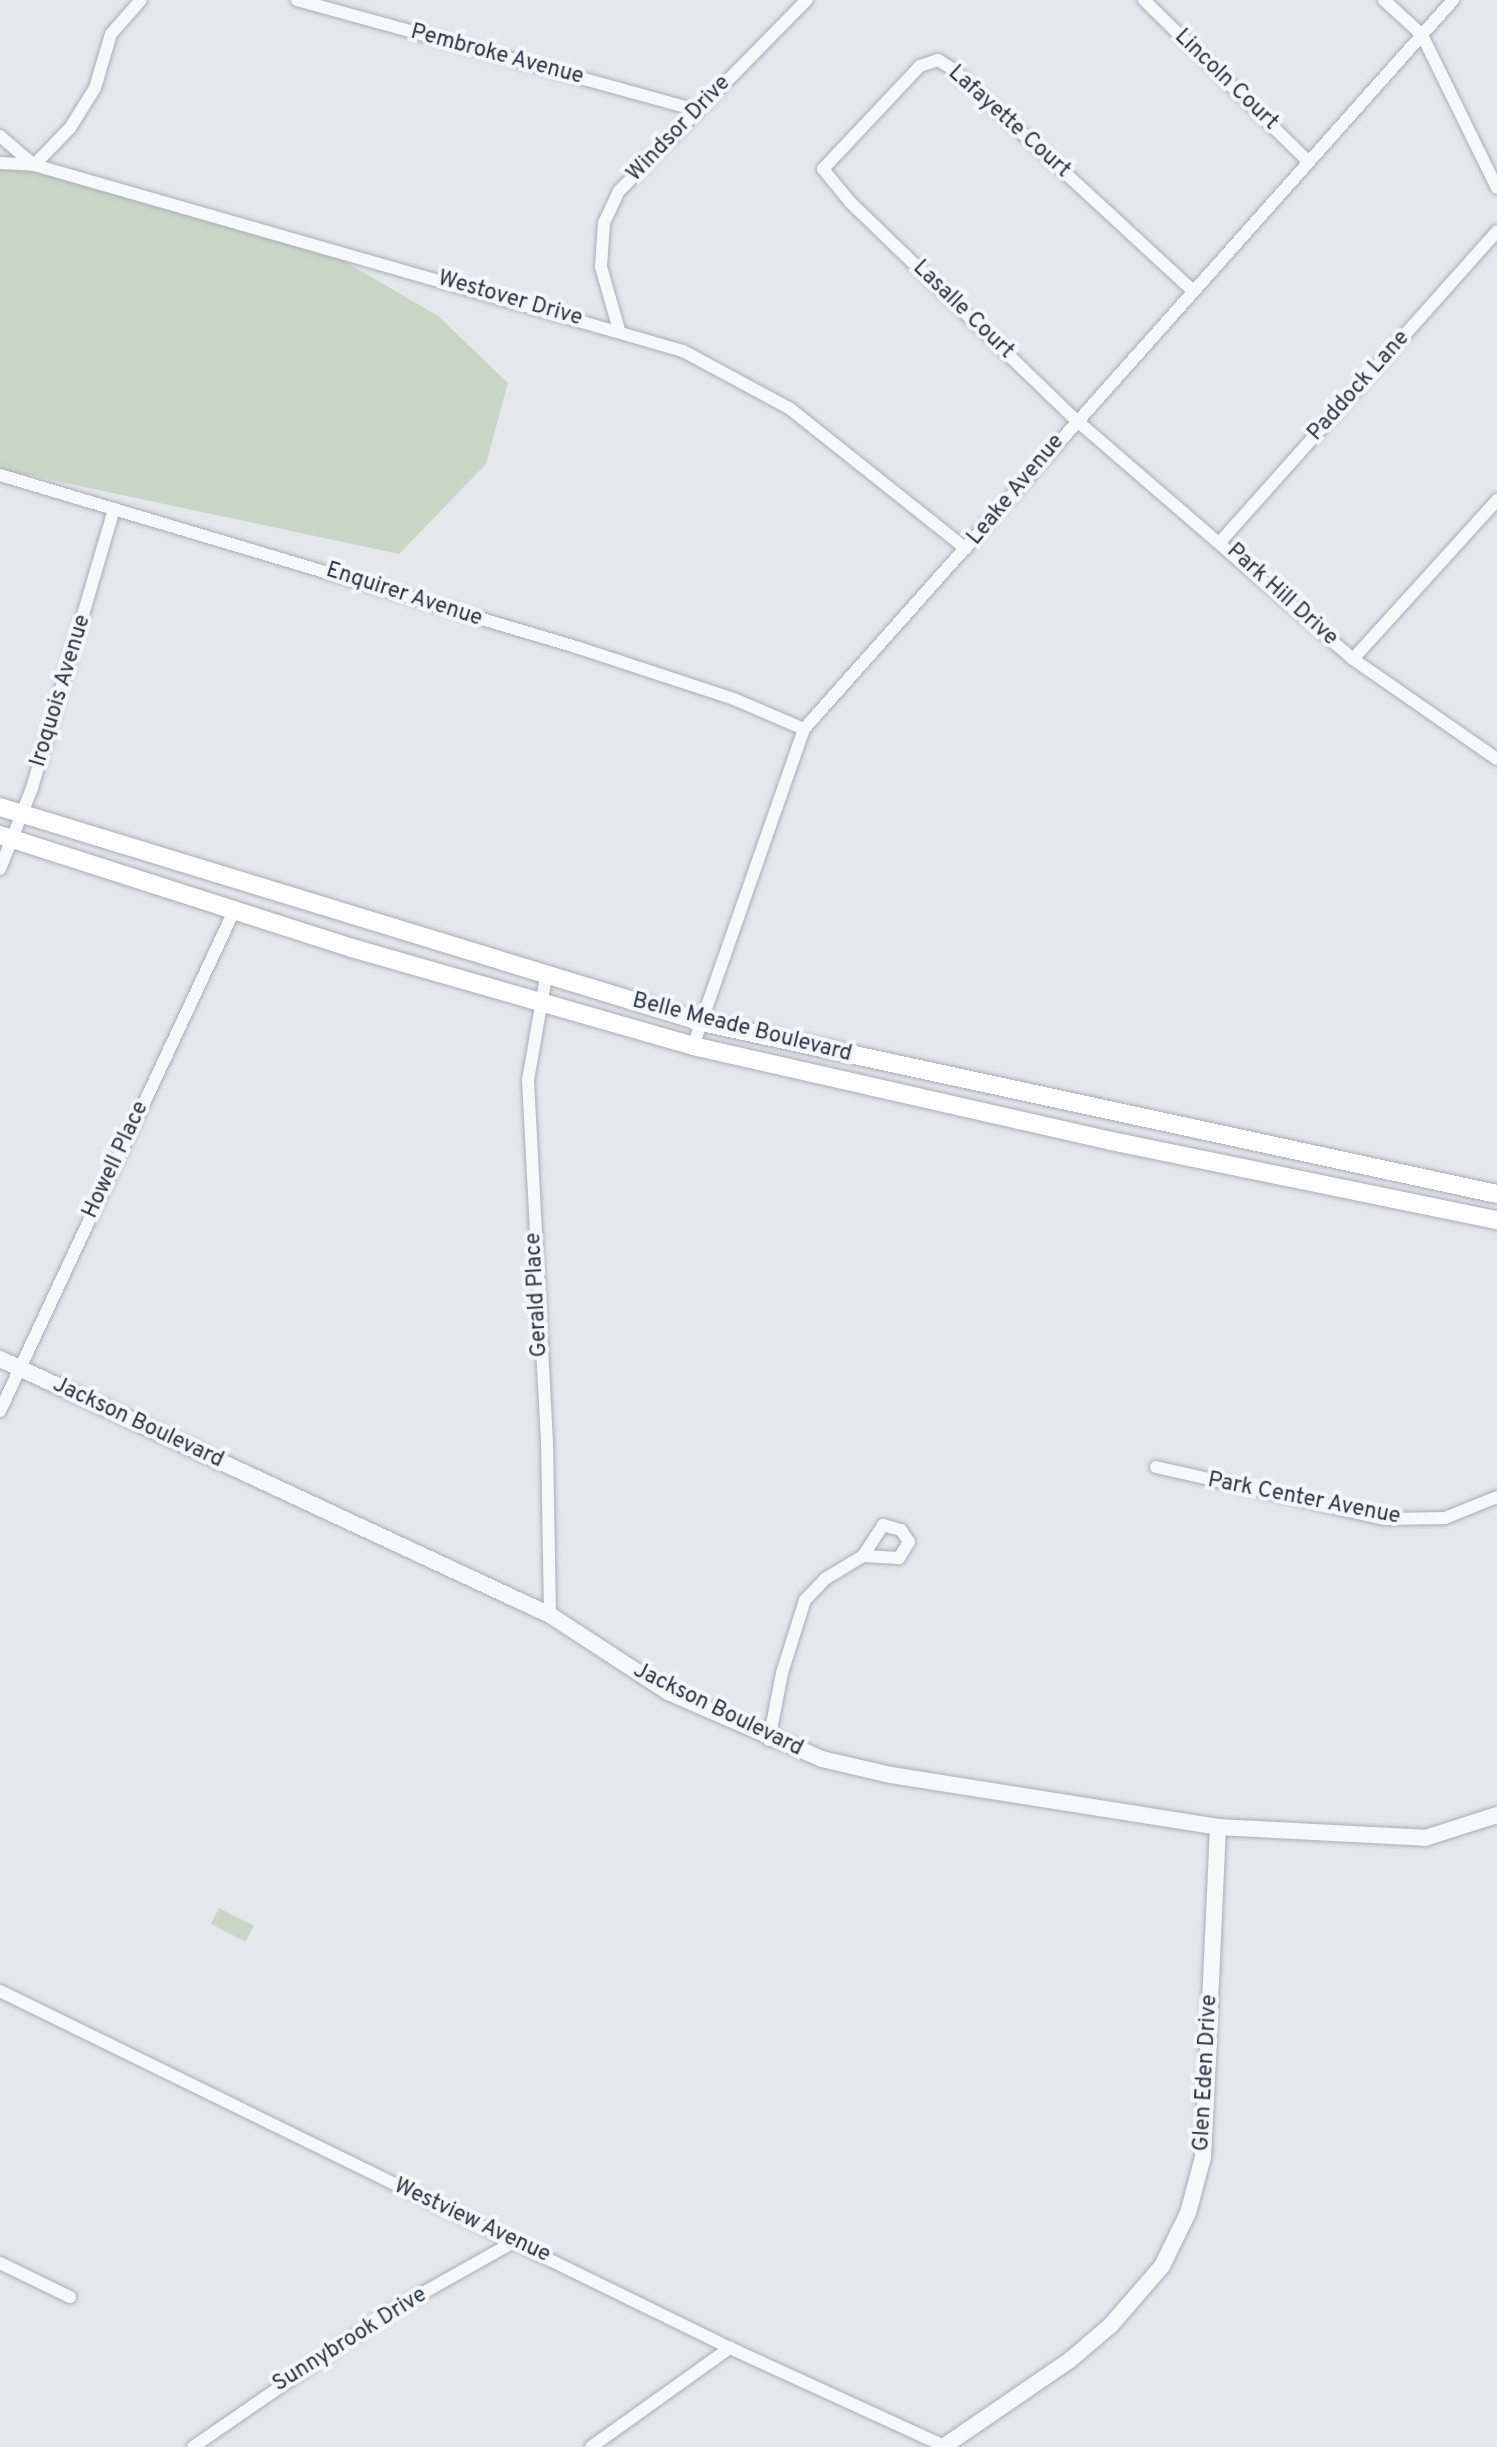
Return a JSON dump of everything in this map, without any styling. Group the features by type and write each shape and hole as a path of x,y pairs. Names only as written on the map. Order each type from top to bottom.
{"main road":[{"name":"Belle Meade Boulevard","path":"0,807 546,977 702,1022 1497,1194"},
{"name":"Belle Meade Boulevard","path":"7,838 540,1004 693,1046 1026,1122 1497,1220"},
{"path":"234,911 242,883"},
{"path":"952,1105 956,1079"},
{"path":"1026,1122 1033,1096"}],"street":[{"path":"0,136 34,165 70,128 95,88 111,34 141,0"},
{"name":"Pembroke Avenue","path":"297,0 697,110"},
{"name":"Windsor Drive","path":"619,330 601,267 604,223 619,191 807,0"},
{"name":"Lincoln Court","path":"1144,0 1308,161"},
{"path":"1384,0 1422,35 1497,188"},
{"name":"Leake Avenue","path":"693,1046 804,729 1453,0"},
{"name":"Lafayette Court","path":"850,202 823,169 920,66 938,60 954,70 1192,290"},
{"name":"Westover Drive","path":"0,163 34,165 619,330 683,351 789,408 966,549"},
{"name":"Lasalle Court","path":"850,202 1076,420"},
{"name":"Paddock Lane","path":"1221,541 1497,231"},
{"name":"Park Hill Drive","path":"1076,420 1221,541 1353,659 1497,759"},
{"name":"Enquirer Avenue","path":"0,475 589,652 734,699 804,729"},
{"path":"1353,659 1497,500"},
{"name":"Iroquois Avenue","path":"0,869 7,838 23,814 114,509"},
{"name":"Howell Place","path":"0,1411 234,911"},
{"name":"Gerald Place","path":"546,977 528,1068 528,1155 547,1442 550,1615"},
{"name":"Jackson Boulevard","path":"0,1359 550,1615 668,1692 769,1740 891,1775 1218,1827 1425,1838 1497,1815"},
{"name":"Park Center Avenue","path":"1156,1467 1385,1519 1445,1518 1497,1497"},
{"path":"769,1740 782,1673 805,1600 825,1579 863,1556"},
{"name":"Glen Eden Drive","path":"944,2447 1070,2360 1111,2325 1162,2266 1188,2213 1203,2157 1218,1827"},
{"name":"Westview Avenue","path":"0,1991 512,2243 944,2447"},
{"name":"Sunnybrook Drive","path":"193,2447 389,2312 512,2243"},
{"path":"0,2263 70,2297"},
{"path":"591,2447 730,2348"}],"green space":[{"path":"34,165 313,243 438,316 508,383 486,464 399,554 0,469 0,169"},
{"path":"219,1908 254,1926 246,1942 211,1924"}]}
